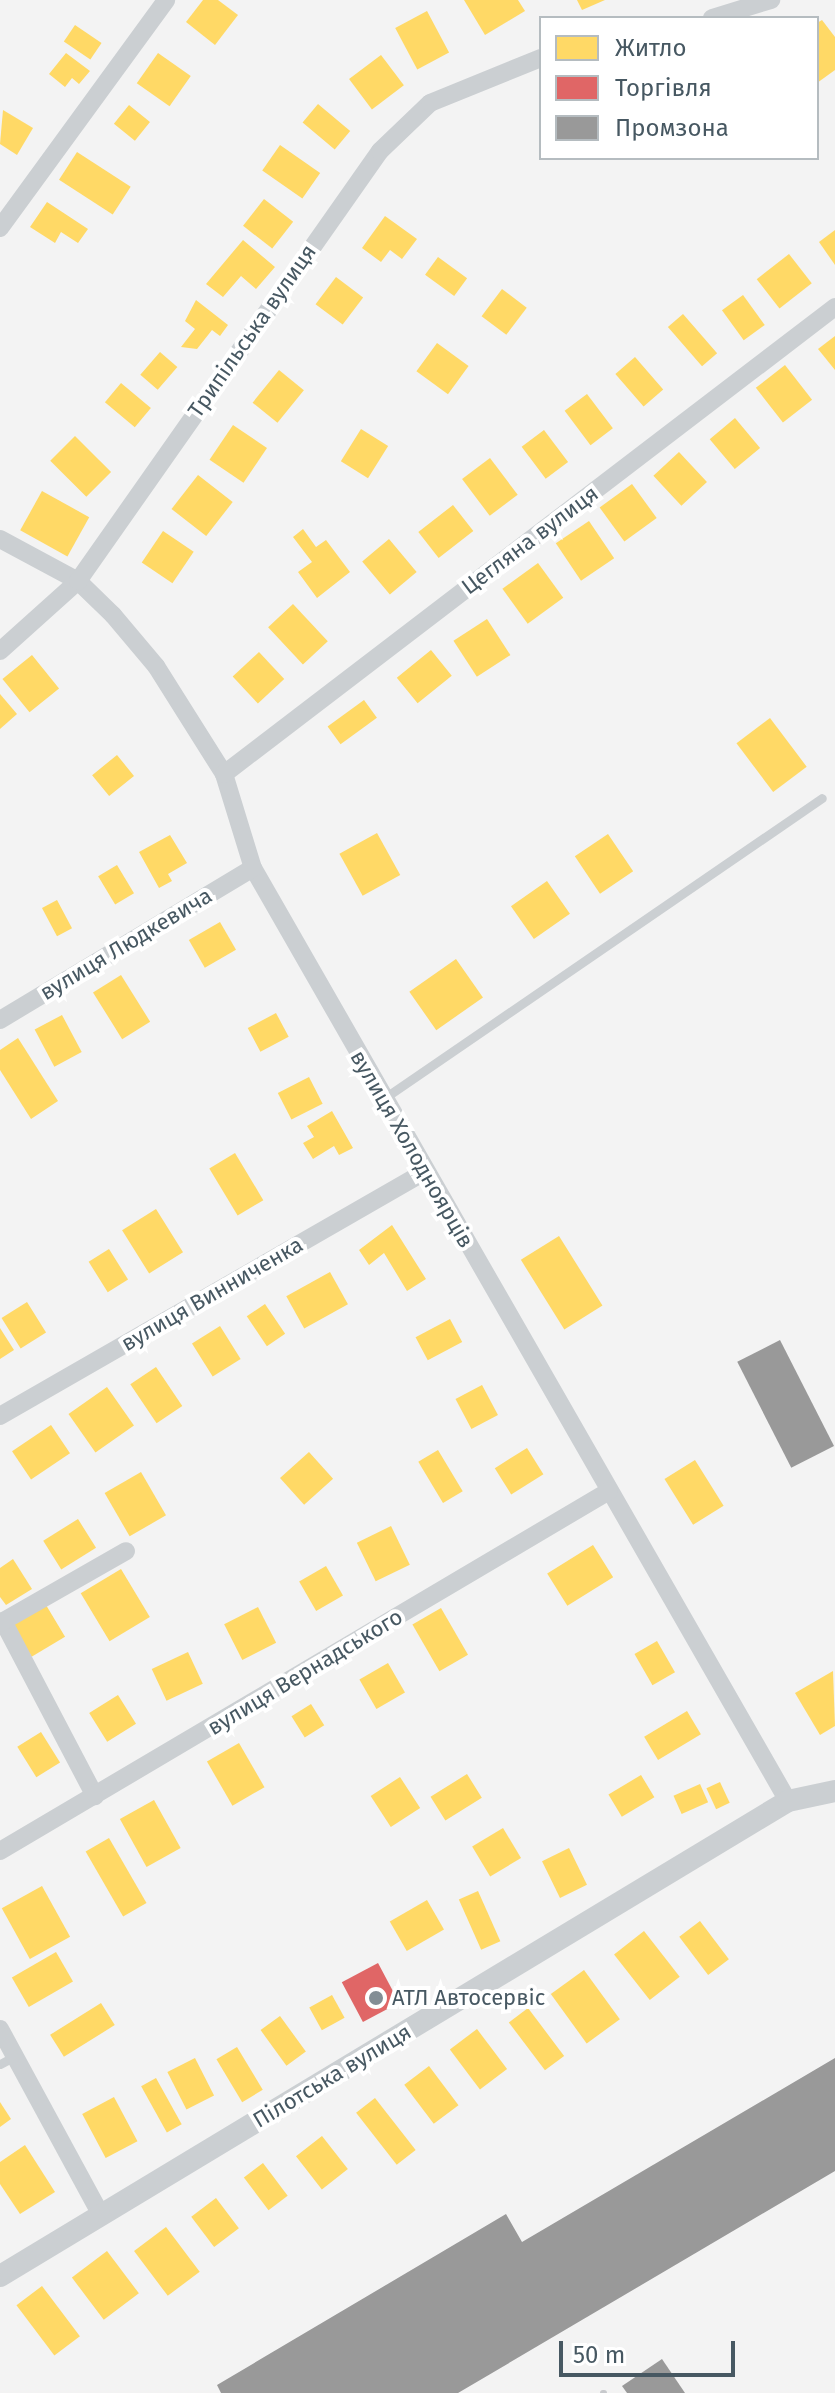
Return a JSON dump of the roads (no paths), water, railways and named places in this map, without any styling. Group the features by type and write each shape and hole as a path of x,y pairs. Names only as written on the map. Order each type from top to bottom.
{"street":[{"path":"0,228 166,0"},
{"path":"719,16 771,0"},
{"name":"Трипільська вулиця","path":"0,651 78,581 380,151 430,103 539,59"},
{"name":"Цегляна вулиця","path":"224,774 835,307"},
{"name":"вулиця Холодноярців","path":"0,539 78,581 156,666 224,774 253,868 788,1801"},
{"name":"вулиця Людкевича","path":"0,1020 253,868"},
{"name":"вулиця Винниченка","path":"0,1416 425,1172"},
{"name":"вулиця Вернадського","path":"0,1851 609,1491"},
{"path":"95,1796 1,1622 126,1551"},
{"name":"Пілотська вулиця","path":"0,2276 788,1801 835,1791"},
{"path":"0,2029 8,2060 101,2215"}],"lane":[{"path":"383,1099 822,798"}],"place":[{"name":"АТЛ Автосервіс","path":"376,1998"}]}
